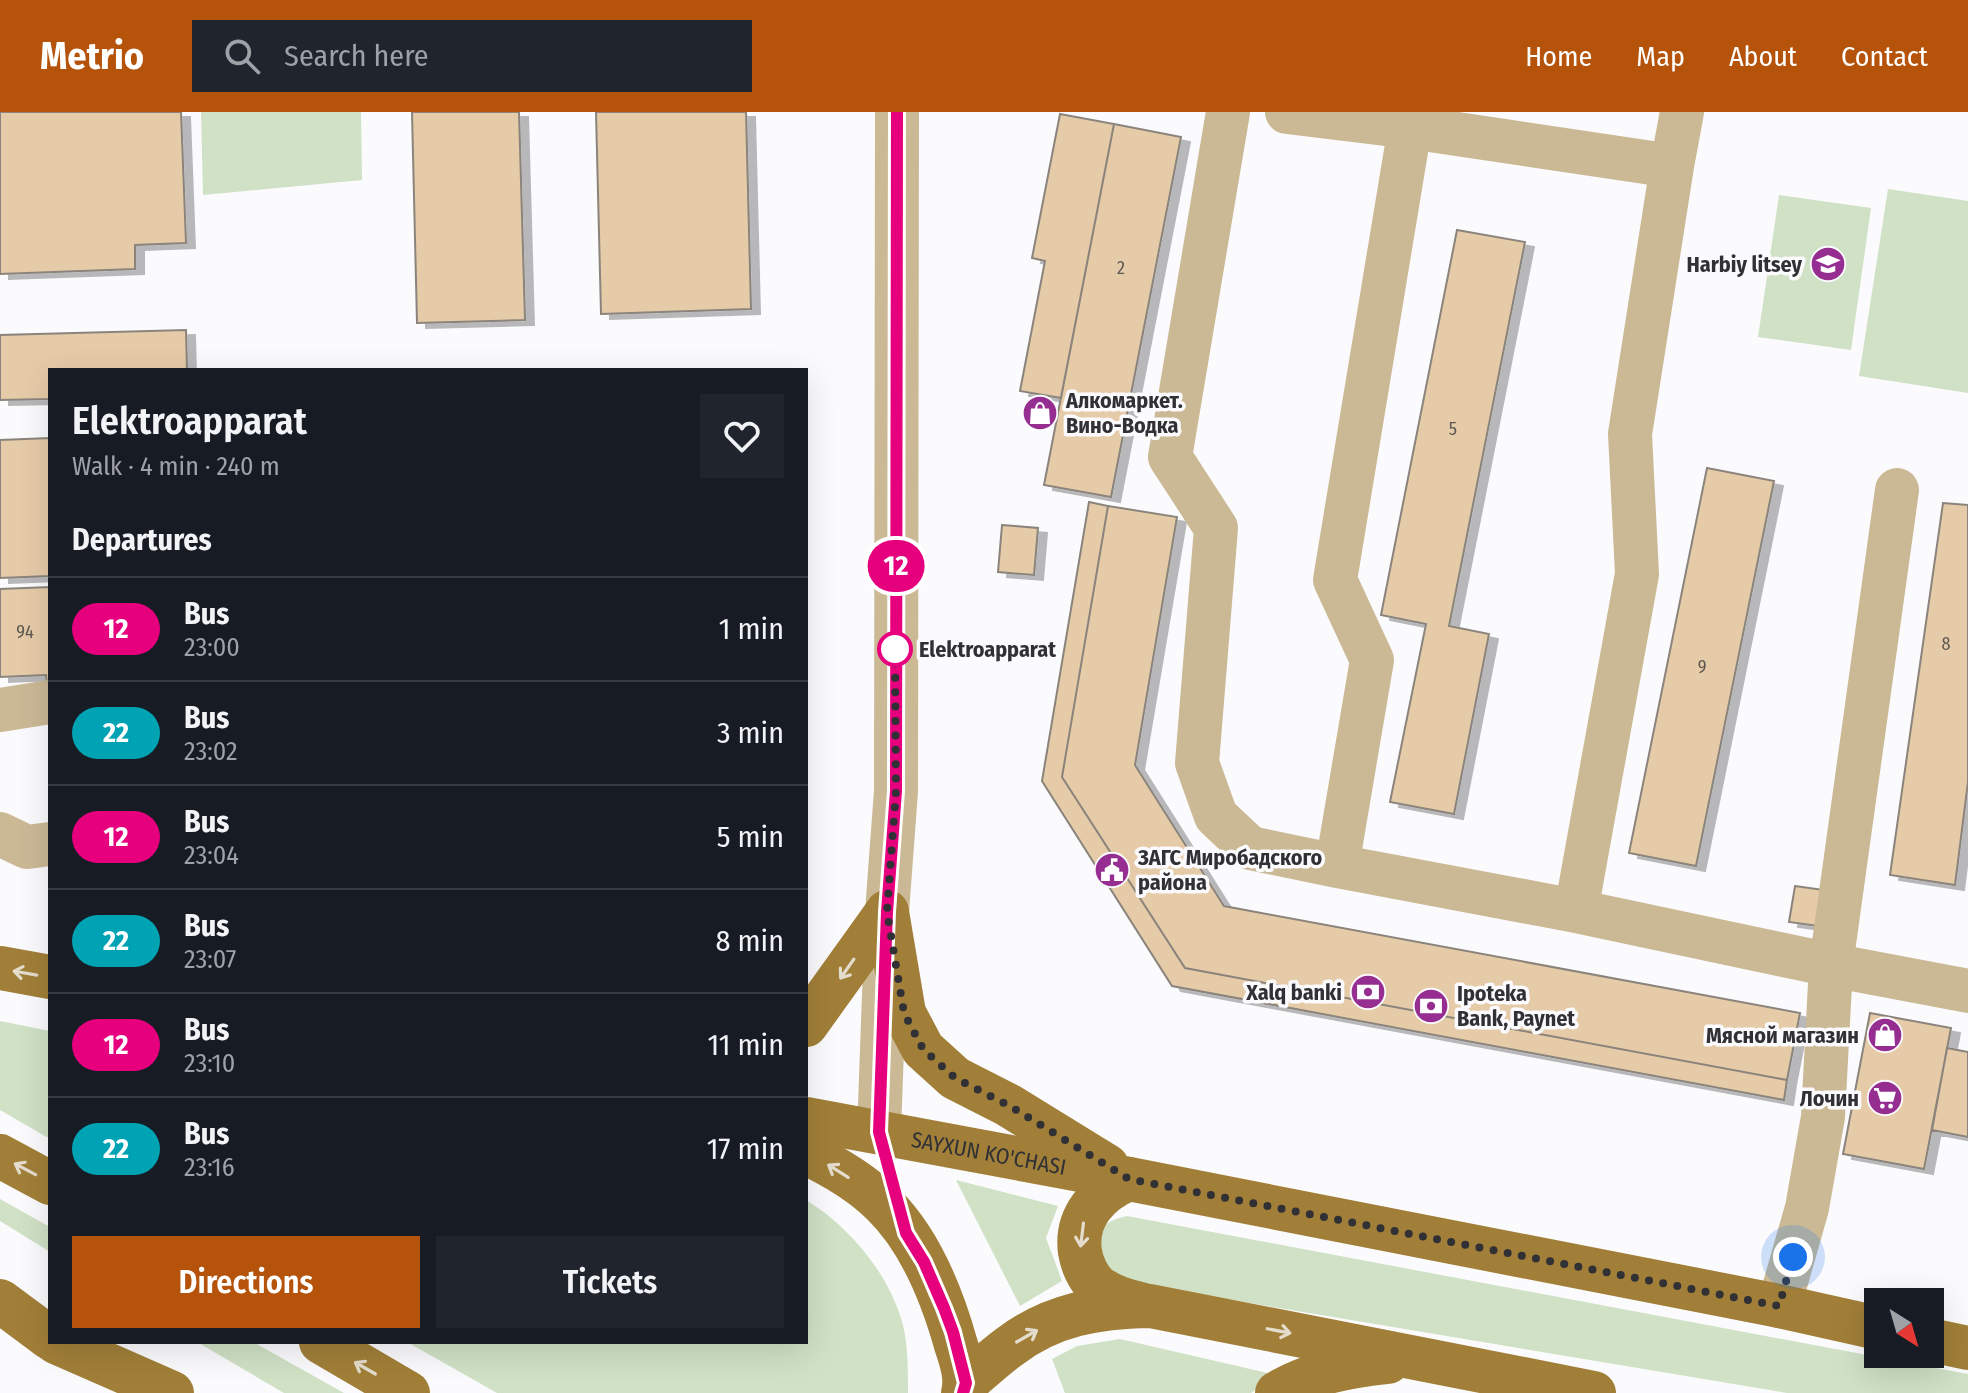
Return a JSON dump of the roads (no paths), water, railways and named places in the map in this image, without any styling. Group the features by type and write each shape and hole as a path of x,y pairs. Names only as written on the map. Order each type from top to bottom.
{"main road":[{"path":"808,1022 887,912"},
{"path":"887,912 904,1013 923,1049 955,1078 1008,1105 1129,1179"},
{"path":"0,968 48,977"},
{"name":"SAYXUN KO'CHASI","path":"808,1119 1129,1179 1864,1325"},
{"path":"879,1132 906,1233"},
{"path":"808,1154 884,1204 906,1233 924,1262 944,1308 960,1357 964,1388"},
{"path":"0,1156 48,1182"},
{"path":"1129,1179 1107,1190 1090,1208 1079,1237 1087,1272 1099,1288 1125,1301 1423,1359 1483,1382 1594,1393"},
{"path":"0,1301 48,1337"},
{"path":"964,1388 1010,1346 1061,1318 1116,1306 1150,1306"},
{"path":"0,1315 48,1337"},
{"path":"1944,1343 1968,1348"},
{"path":"59,1344 126,1393"},
{"path":"61,1344 172,1393"},
{"path":"324,1344 408,1393"},
{"path":"1277,1393 1322,1375 1372,1364 1423,1359"}],"street":[{"path":"879,1132 887,912 896,791 897,112"},
{"path":"1228,112 1170,457 1216,528 1197,763 1216,816 1250,848 1968,991"},
{"path":"1287,112 1411,120 1672,166"},
{"path":"1576,911 1637,574 1630,434 1682,112"},
{"path":"1337,866 1372,660 1335,580 1411,120"},
{"path":"1779,1306 1807,1208 1823,1117 1831,965 1897,490"},
{"path":"0,710 48,702"},
{"path":"0,834 27,847 48,844"}],"place":[{"name":"Harbiy litsey","path":"1828,264"},
{"name":"Алкомаркет. Вино-Водка","path":"1040,413"},
{"name":"Elektroapparat","path":"895,649"},
{"name":"ЗАГС Миробадского района","path":"1112,870"},
{"name":"Xalq banki","path":"1368,992"},
{"name":"Ipoteka Bank, Paynet","path":"1431,1006"},
{"name":"Мясной магазин","path":"1885,1035"},
{"name":"Лочин","path":"1885,1098"}]}
